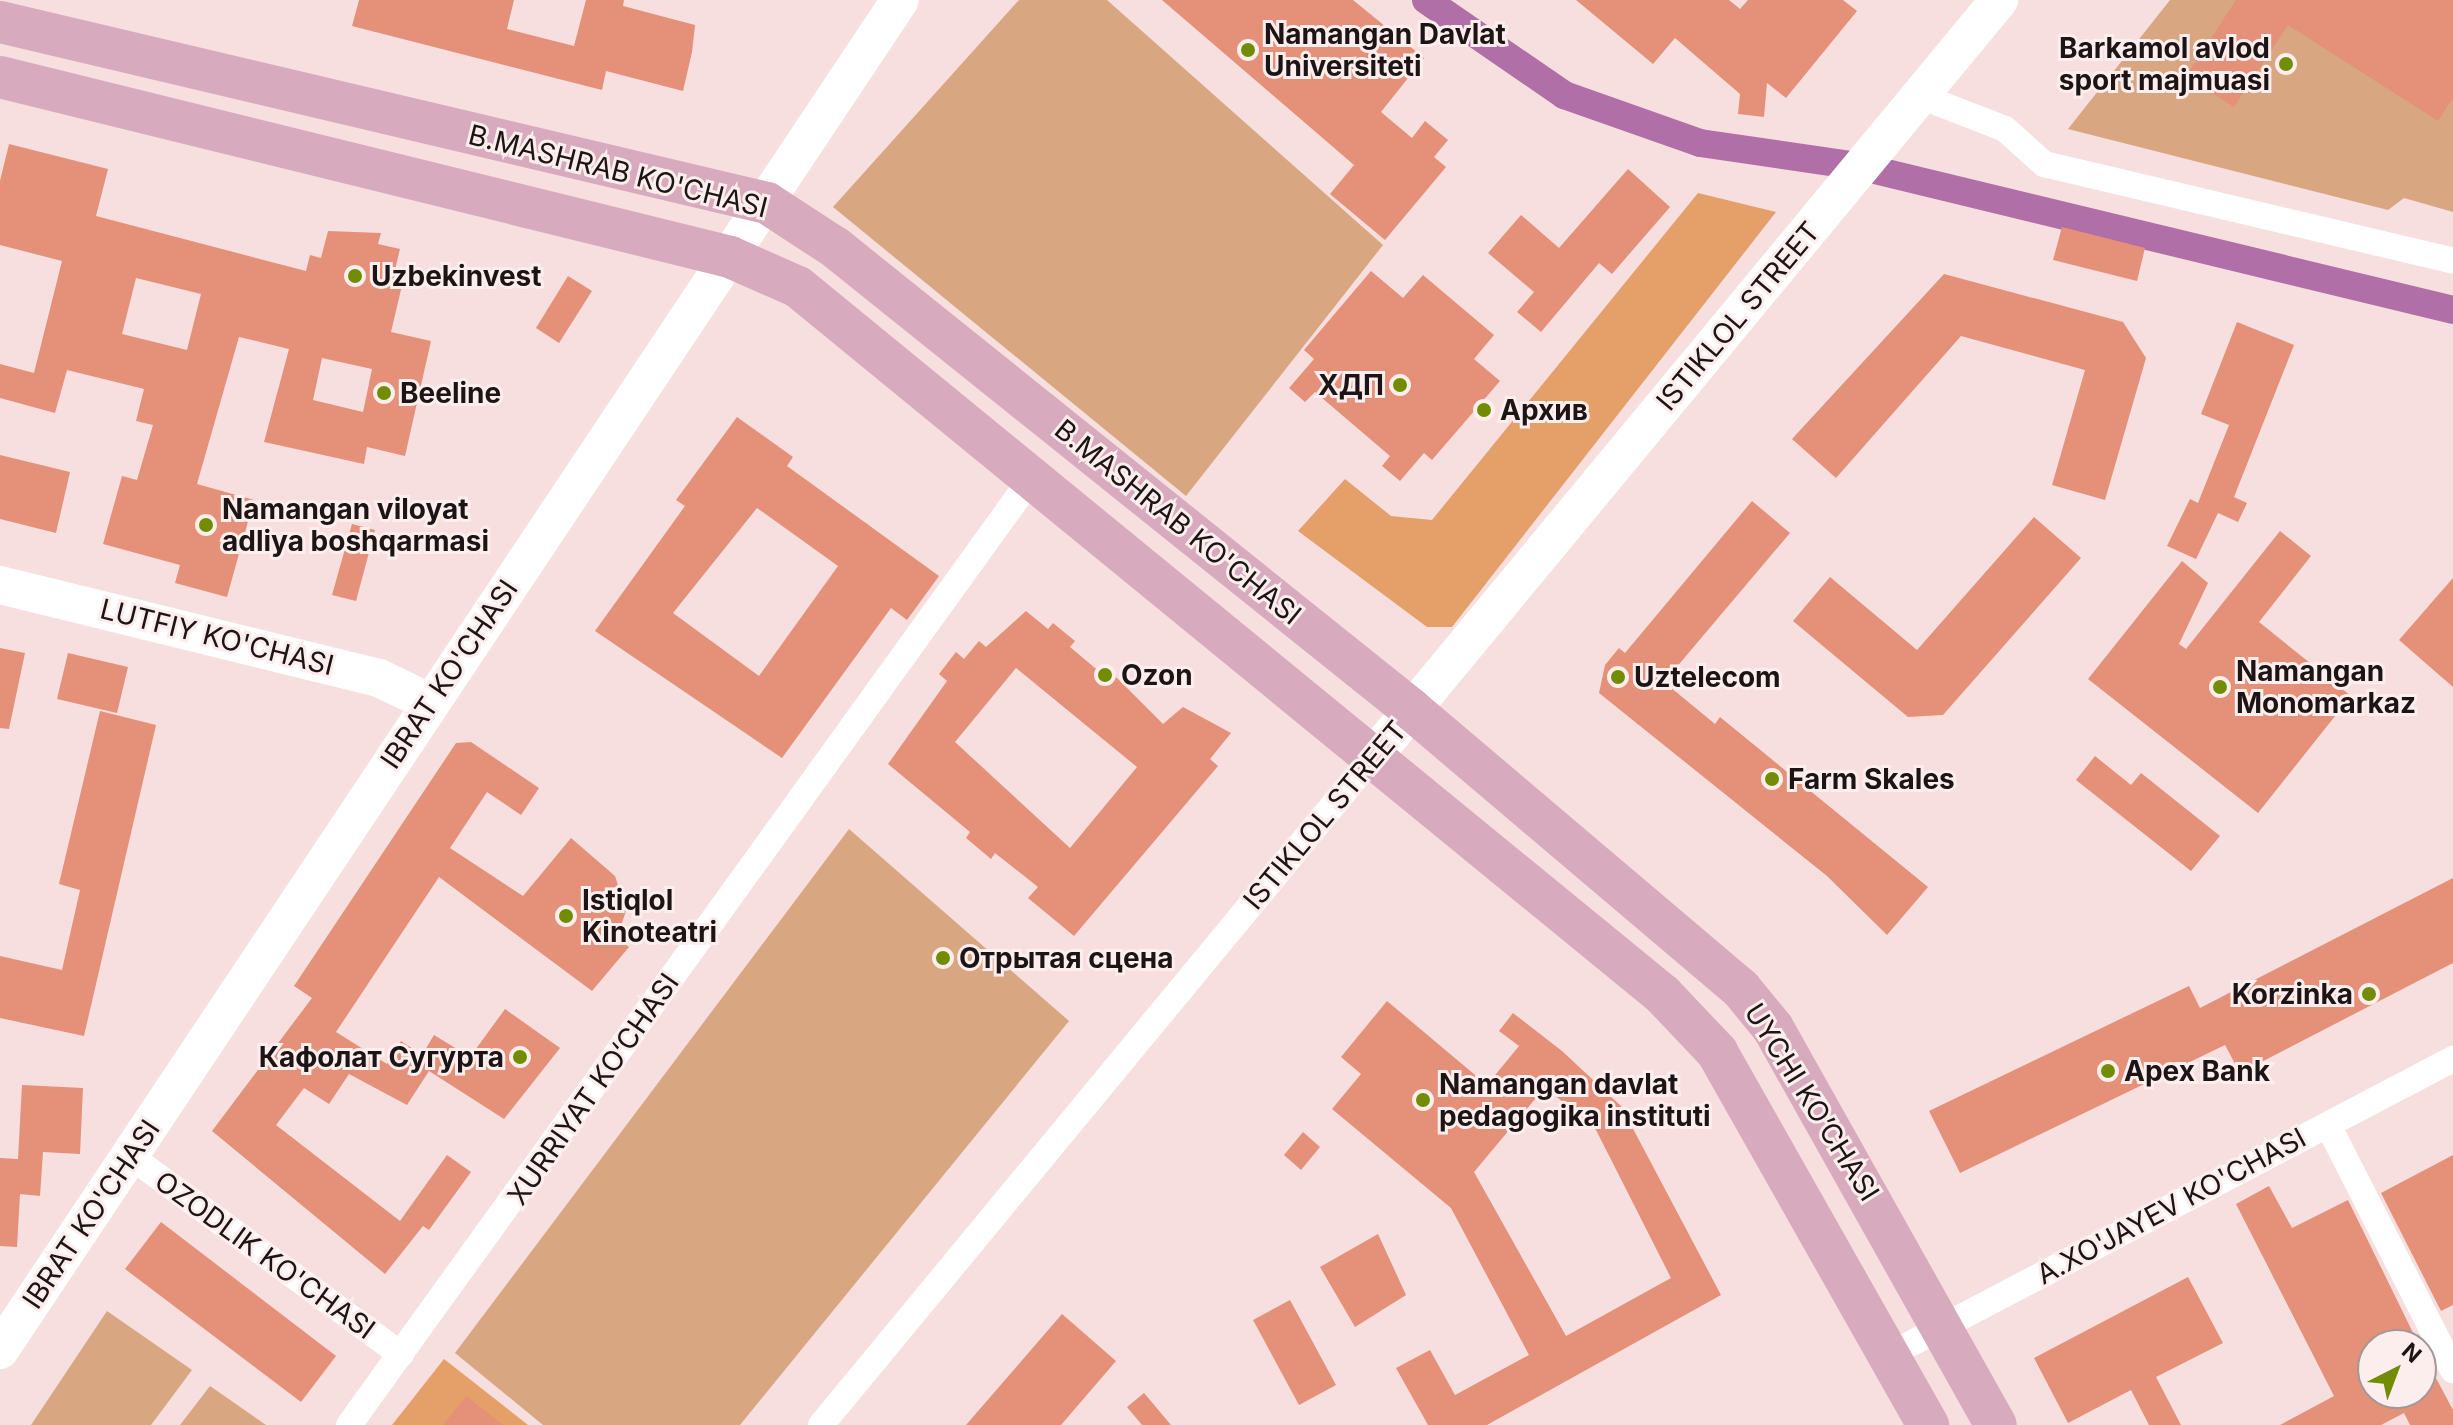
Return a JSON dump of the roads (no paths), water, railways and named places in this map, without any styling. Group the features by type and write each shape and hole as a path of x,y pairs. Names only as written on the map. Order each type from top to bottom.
{"main road":[{"name":"IBRAT KO'CHASI","path":"0,1350 429,702 767,203 900,0"},
{"name":"ISTIKLOL STREET","path":"1372,758 1999,0"},
{"name":"B.MASHRAB KO'CHASI","path":"0,22 767,203 836,248 1412,710"},
{"name":"B.MASHRAB KO'CHASI","path":"0,77 730,257 798,287 1372,758"},
{"name":"LUTFIY KO'CHASI","path":"0,585 379,678 429,702"},
{"name":"UYCHI KO’CHASI","path":"1412,710 1741,989 1773,1028 1945,1324 1996,1425"},
{"name":"UYCHI KO’CHASI","path":"1372,758 1663,995 1717,1052 1891,1354 1928,1425"}],"street":[{"path":"1920,96 2005,129 2044,164 2453,261"},
{"name":"XURRIYAT KO‘CHASI","path":"349,1425 1031,479"},
{"name":"ISTIKLOL STREET","path":"821,1425 1372,758"},
{"name":"A.XO'JAYEV KO'CHASI","path":"1891,1354 2453,1059"},
{"path":"2328,1125 2453,1370"},
{"name":"OZODLIK KO'CHASI","path":"130,1156 401,1354"}],"waterway":[{"path":"1426,0 1564,95 1700,143 1858,166 2453,310"}],"place":[{"name":"Namangan Davlat Universiteti","path":"1248,50"},
{"name":"Barkamol avlod sport majmuasi","path":"2286,64"},
{"name":"Uzbekinvest","path":"355,276"},
{"name":"ХДП","path":"1400,385"},
{"name":"Beeline","path":"384,393"},
{"name":"Архив","path":"1484,410"},
{"name":"Namangan viloyat adliya boshqarmasi","path":"206,525"},
{"name":"Ozon","path":"1105,675"},
{"name":"Uztelecom","path":"1618,677"},
{"name":"Namangan Monomarkaz","path":"2220,687"},
{"name":"Farm Skales","path":"1772,779"},
{"name":"Istiqlol Kinoteatri","path":"566,916"},
{"name":"Отрытая сцена","path":"943,958"},
{"name":"Korzinka","path":"2369,994"},
{"name":"Кафолат Сугурта","path":"520,1057"},
{"name":"Apex Bank","path":"2108,1071"},
{"name":"Namangan davlat pedagogika instituti","path":"1423,1100"}]}
